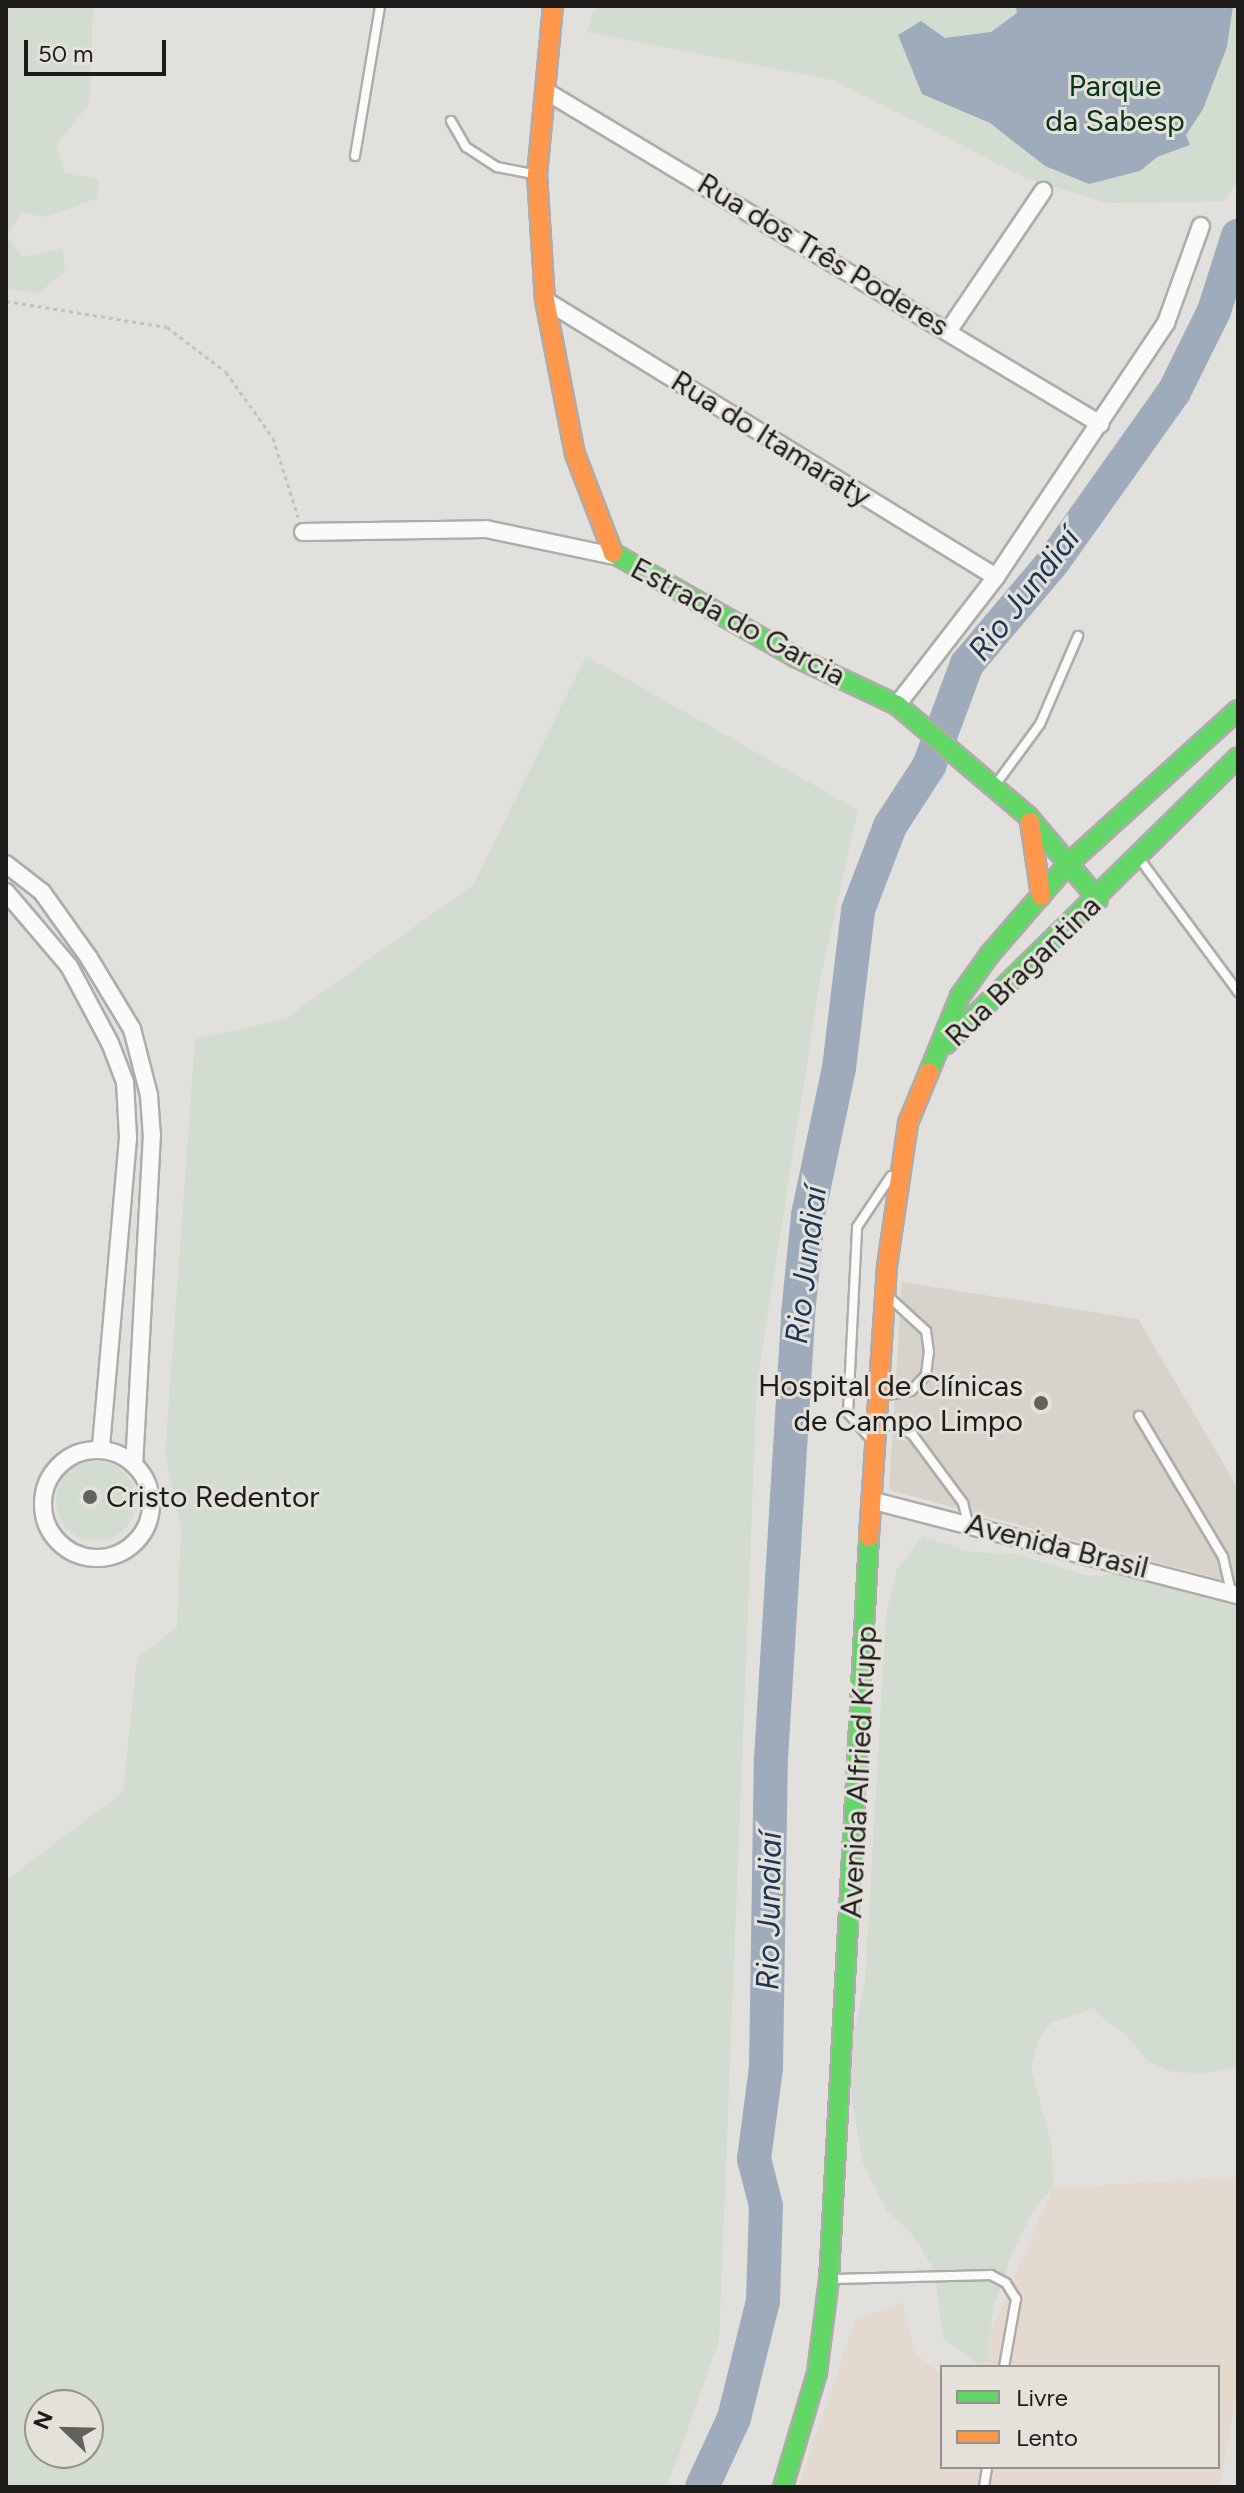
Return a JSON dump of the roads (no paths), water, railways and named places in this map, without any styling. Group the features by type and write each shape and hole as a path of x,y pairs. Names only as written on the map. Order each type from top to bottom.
{"main road":[{"name":"Estrada do Garcia","path":"553,6 537,174 545,300 575,454 614,556 795,657 897,705 1028,816 1098,899"},
{"name":"Rua Bragantina","path":"934,1058 960,996 1068,864 1238,710"},
{"name":"Rua Bragantina","path":"934,1058 1098,899 1137,855 1238,757"},
{"path":"1028,816 1041,896"},
{"name":"Avenida Alfried Krupp","path":"783,2487 817,2373 829,2279 874,1501 874,1443 885,1295 908,1123 934,1058"}],"street":[{"name":"Rua dos Três Poderes","path":"544,90 949,330 1100,424"},
{"path":"949,330 1043,191"},
{"path":"897,705 996,577 1166,323 1201,226"},
{"name":"Rua do Itamaraty","path":"545,300 996,577"},
{"path":"303,532 486,529 614,556"},
{"path":"6,864 42,892 89,958 132,1029 149,1095 152,1134 134,1463 151,1493 147,1526 116,1554 75,1554 50,1531 43,1499 56,1468 69,1457 101,1449 134,1463"},
{"path":"6,892 69,966 110,1043 126,1096 128,1138 101,1449"},
{"path":"69,966 89,958"},
{"name":"Avenida Brasil","path":"874,1501 1234,1594"}],"lane":[{"path":"355,156 380,6"},
{"path":"451,121 466,147 497,167 537,174"},
{"path":"995,786 1040,724 1078,636"},
{"path":"1137,855 1238,992"},
{"path":"874,1443 848,1413 857,1227 901,1162"},
{"path":"877,1397 911,1391 926,1375 929,1352 926,1331 885,1295"},
{"path":"1139,1416 1223,1557 1234,1594"},
{"path":"876,1420 912,1434 963,1503 968,1523"},
{"path":"829,2279 991,2275 1006,2283 1016,2299 1004,2365"}],"water":[{"path":"1016,6 1233,6 1227,47 1203,109 1186,135 1190,145 1157,157 1140,171 1089,184 1045,166 990,123 922,94 898,35 921,21 945,38 991,32 1017,13"}],"waterway":[{"name":"Rio Jundiaí","path":"702,2487 734,2418 763,2301 766,2206 754,2159 766,2068 771,1759 798,1314 808,1215 839,1068 858,910 890,826 929,766 967,664 1053,562 1174,392 1214,311 1238,236"}],"place":[{"name":"Hospital de Clínicas de Campo Limpo","path":"1041,1403"},
{"name":"Cristo Redentor","path":"90,1497"}],"park label":[{"name":"Parque da Sabesp","path":"1115,103"}]}
